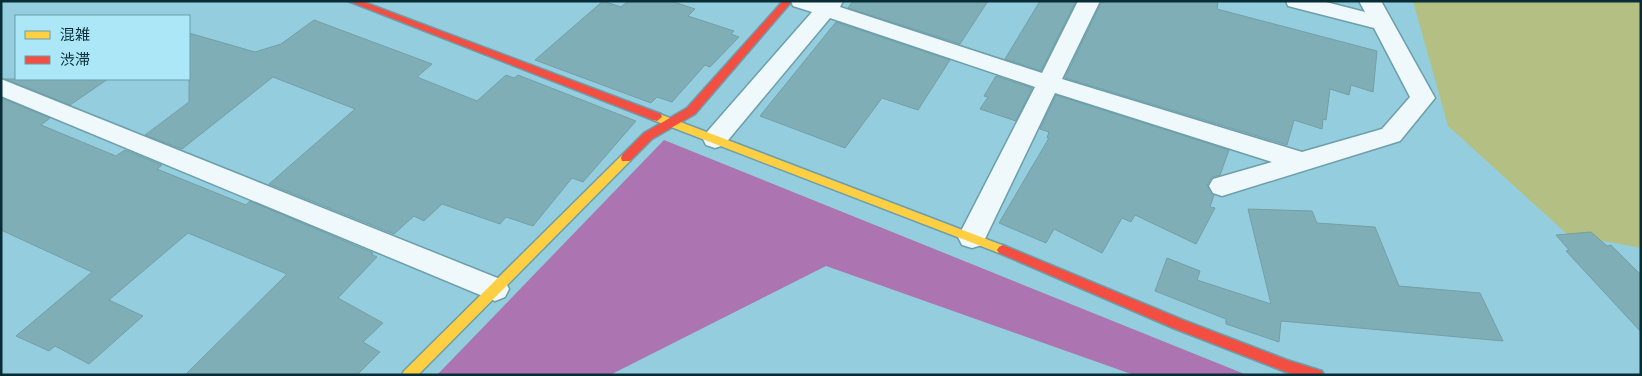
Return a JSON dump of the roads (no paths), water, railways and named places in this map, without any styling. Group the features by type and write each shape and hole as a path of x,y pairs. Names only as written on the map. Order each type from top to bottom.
{"street":[{"path":"352,1 379,5 670,122 972,237 1178,324 1286,366 1318,375"},
{"path":"409,375 648,136 691,111 788,1"},
{"path":"801,1 829,6 1048,83 1302,162"},
{"path":"972,237 1090,1"},
{"path":"1296,1 1384,24"},
{"path":"1222,186 1391,135 1423,98 1370,1"},
{"path":"714,139 829,6"},
{"path":"1,87 495,289"}]}
